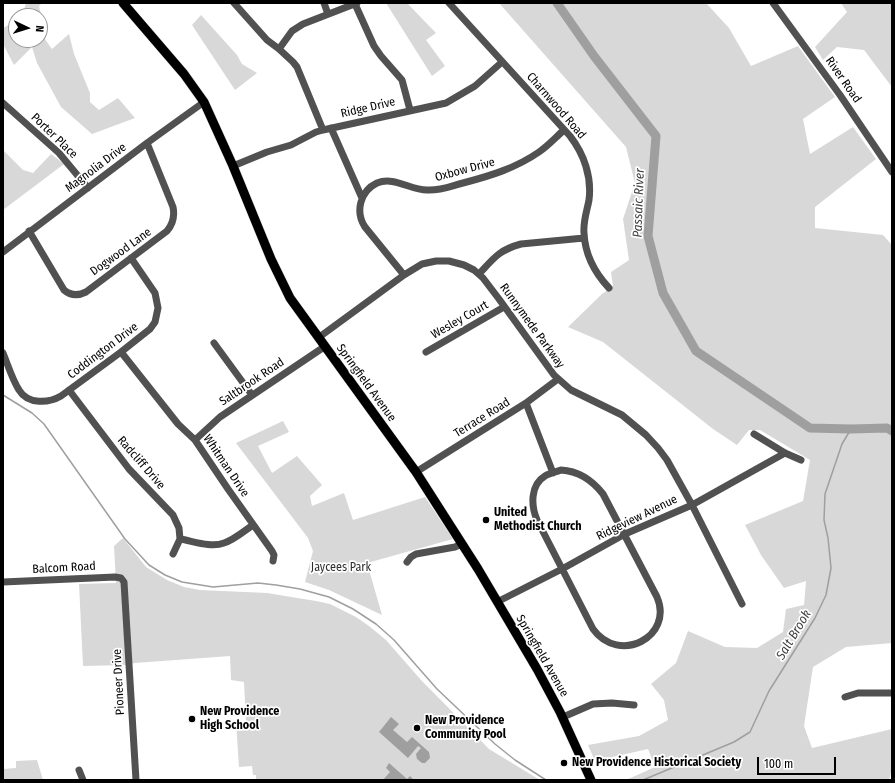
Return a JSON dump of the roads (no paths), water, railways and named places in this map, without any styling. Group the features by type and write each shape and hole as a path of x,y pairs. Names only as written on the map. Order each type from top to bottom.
{"main road":[{"name":"Springfield Avenue","path":"122,3 184,74 204,102 233,166 279,278 297,310 416,472 462,544 537,669 563,717 591,780"}],"street":[{"path":"234,3 267,40 279,49 297,67 323,130"},
{"path":"324,3 328,14"},
{"path":"279,49 292,32 308,21 356,3 374,46 380,56 402,80 410,110"},
{"name":"Charnwood Road","path":"449,3 579,148 588,172 589,198 584,223 586,248 591,264 608,288"},
{"name":"River Road","path":"773,3 836,89 892,172"},
{"name":"Ridge Drive","path":"233,166 267,152 291,146 316,132 446,103 475,86 502,62"},
{"name":"Magnolia Drive","path":"3,252 29,231 204,102"},
{"name":"Porter Place","path":"3,103 59,153 88,188"},
{"path":"331,128 362,198 360,213 364,225 404,275"},
{"name":"Oxbow Drive","path":"362,198 367,190 383,181 395,181 414,188 440,190 503,171 541,151 564,130"},
{"name":"Dogwood Lane","path":"29,231 61,286 68,293 73,295 86,292 167,232 174,218 173,207 147,143"},
{"path":"479,274 499,253 512,246 584,238"},
{"name":"Coddington Drive","path":"3,353 19,391 30,399 44,402 58,398 121,352 150,329 155,322 158,312 158,303 155,293 131,258"},
{"name":"Runnymede Parkway","path":"318,338 404,275 422,264 436,261 459,263 474,270 479,274 558,380 571,390 622,415 646,435 667,460 692,504 742,604"},
{"name":"Wesley Court","path":"426,352 504,307"},
{"path":"214,343 252,395"},
{"name":"Saltbrook Road","path":"195,440 220,417 324,347"},
{"name":"Whitman Drive","path":"121,352 178,424 195,440 272,551 274,561"},
{"name":"Terrace Road","path":"416,472 526,403 558,380"},
{"name":"Radcliff Drive","path":"69,390 129,469 173,515 179,528 180,539"},
{"path":"526,403 553,472"},
{"path":"754,434 785,453 801,460"},
{"name":"Ridgeview Avenue","path":"497,602 562,569 624,534 692,504 785,453"},
{"path":"561,470 571,471 584,476 596,485 604,494 624,534 659,602 660,612 658,624 646,639 631,646 617,646 597,635 593,629 537,520 533,506 533,497 538,484 545,476 561,470"},
{"path":"173,554 180,539 210,544 223,544 253,525"},
{"path":"407,562 416,554 455,547 462,544"},
{"name":"Balcom Road","path":"3,582 115,577 121,578 124,582"},
{"name":"Pioneer Drive","path":"124,582 136,780"},
{"path":"845,697 858,693 892,693"},
{"path":"563,717 593,704 612,703 634,705"},
{"path":"79,770 83,780"}],"waterway":[{"name":"Passaic River","path":"557,3 594,56 656,136 648,236 663,293 696,351 810,428 887,428 892,431"},
{"path":"3,395 32,413 44,424 125,539 149,565 165,575 182,582 213,587 258,583 276,585 300,589 329,597 353,609 376,624 394,640 437,689 495,744 515,760 546,780"},
{"name":"Salt Brook","path":"643,780 734,742 750,732 769,691 815,618 826,595 831,568 828,538 824,520 825,494 842,444 851,429"}],"place":[{"name":"United Methodist Church","path":"486,520"},
{"name":"New Providence High School","path":"192,719"},
{"name":"New Providence Community Pool","path":"417,728"},
{"name":"New Providence Historical Society","path":"564,763"}],"park label":[{"name":"Jaycees Park","path":"341,568"}]}
